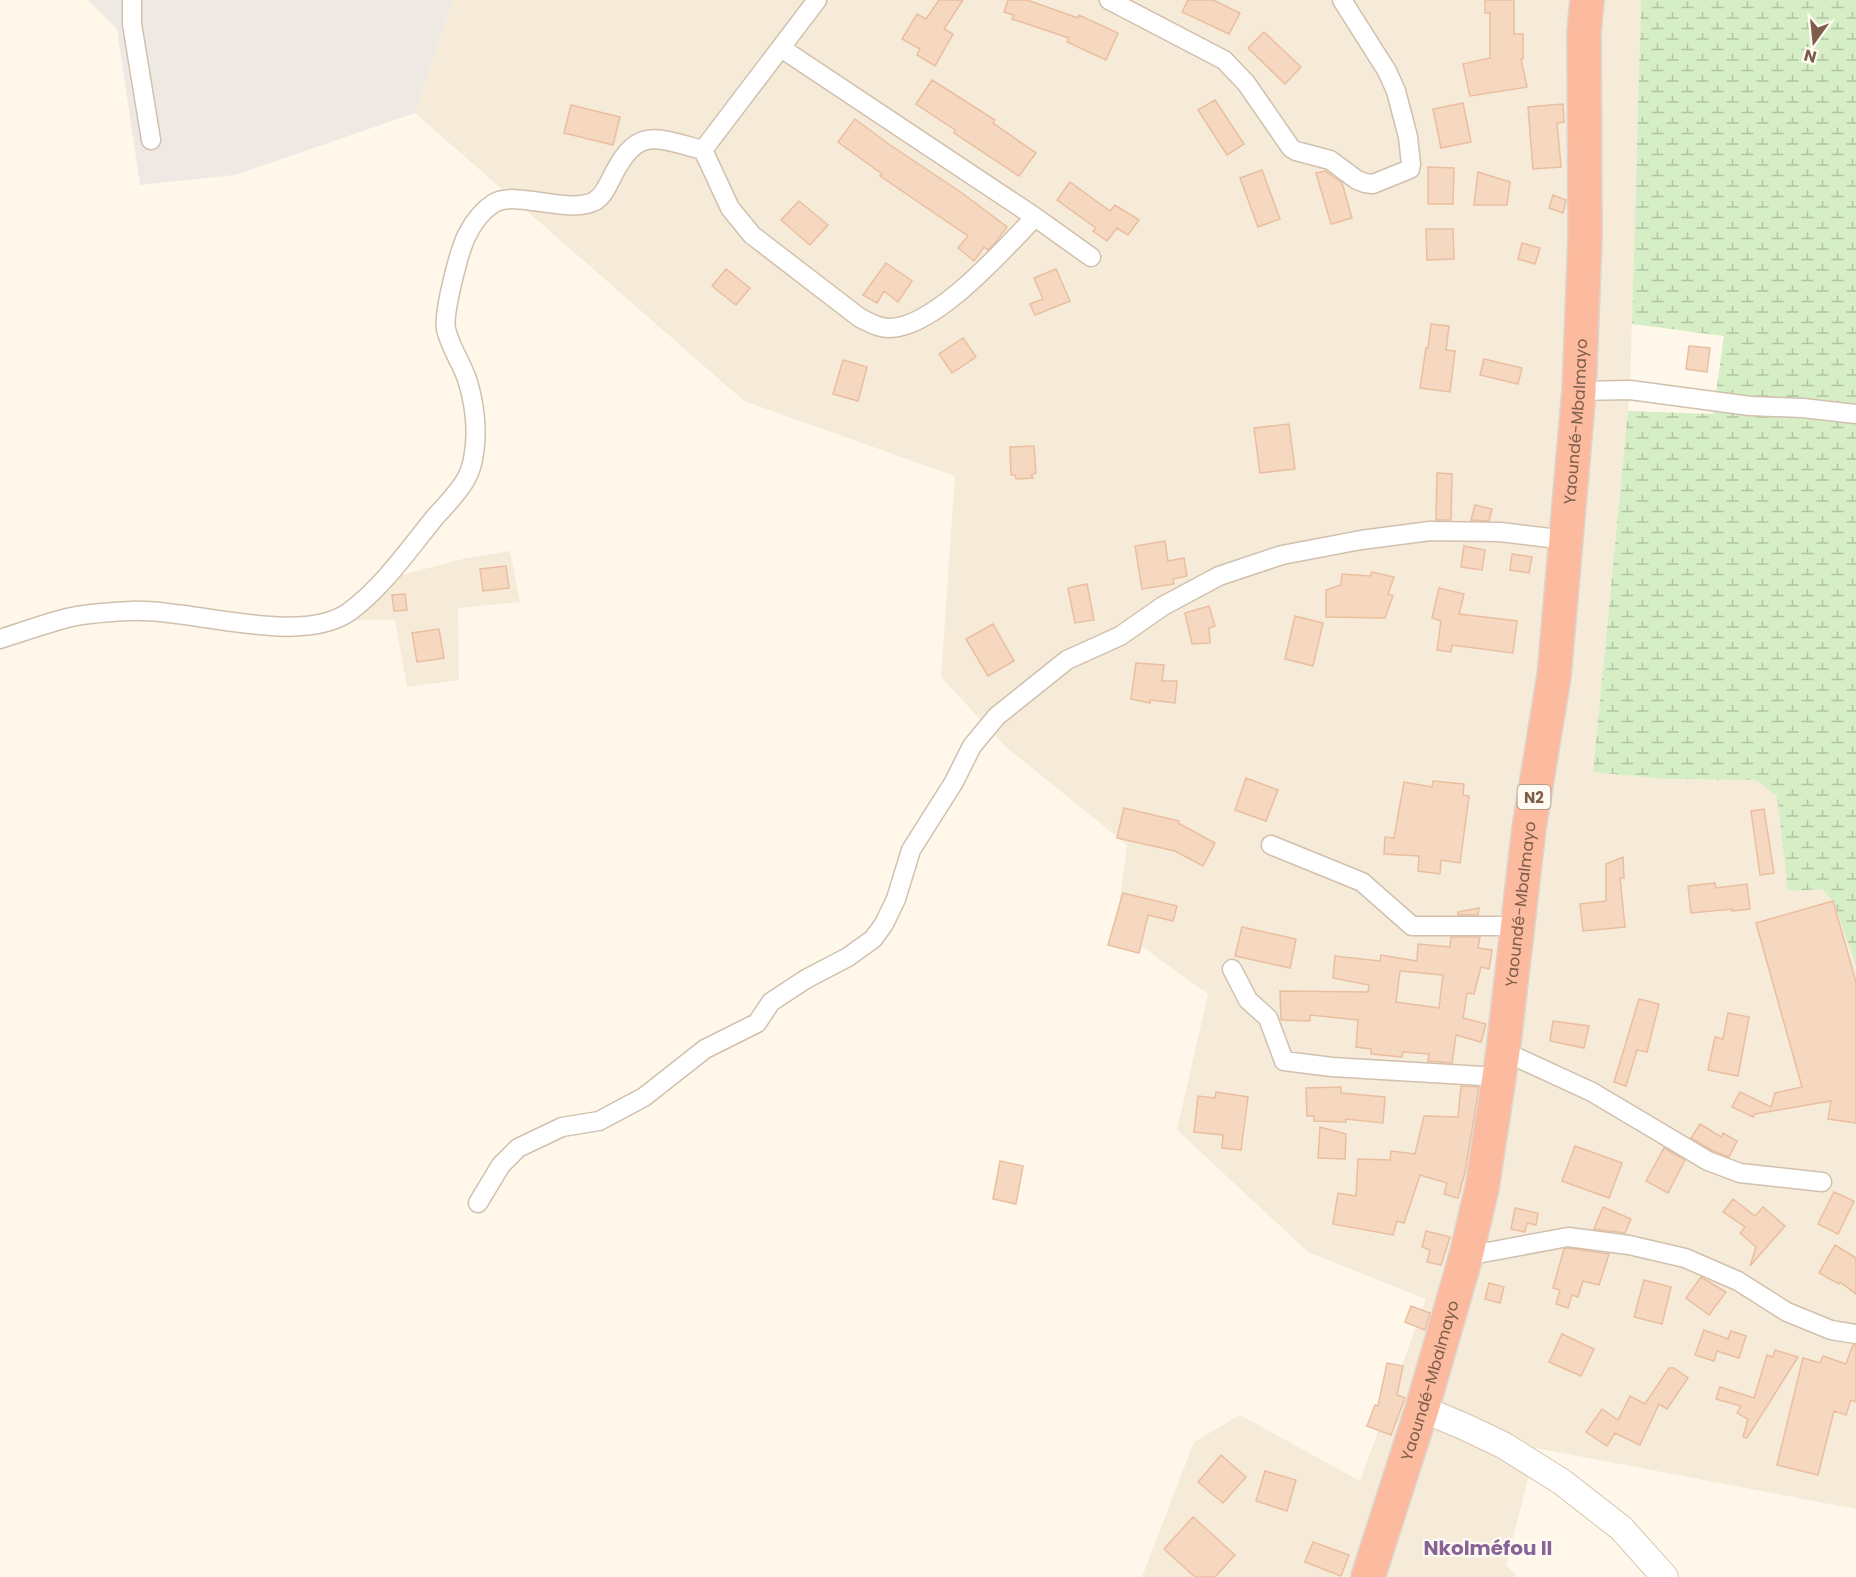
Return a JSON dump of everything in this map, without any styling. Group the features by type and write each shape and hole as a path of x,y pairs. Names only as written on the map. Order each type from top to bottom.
{"highway":[{"name":"Yaoundé-Mbalmayo","path":"1368,1577 1422,1409 1466,1256 1482,1188 1501,1064 1529,828 1554,676 1579,391 1585,237 1584,32 1587,0"}],"main road":[{"path":"1422,1409 1503,1445 1562,1482 1621,1528 1665,1577"}],"street":[{"path":"132,0 132,24 151,140"},
{"path":"702,150 817,0"},
{"path":"1109,0 1224,60 1245,83 1291,148 1330,160 1357,180 1373,184 1410,169 1408,137 1396,91 1387,71 1342,0"},
{"path":"781,48 1035,217 1091,257"},
{"path":"0,639 68,618 133,611 261,625 297,626 330,621 350,611 385,578 466,479 474,456 476,435 472,401 467,378 448,338 445,310 465,238 475,221 496,201 508,199 570,205 595,201 605,192 612,176 631,148 647,139 656,138 702,150 730,208 752,235 860,318 878,327 893,328 918,321 949,300 1035,217"},
{"path":"1579,391 1630,390 1750,406 1803,408 1856,414"},
{"path":"478,1203 501,1165 518,1148 562,1127 599,1121 644,1097 705,1049 757,1023 771,1002 806,979 849,957 873,939 884,924 896,899 911,850 954,782 972,746 997,716 1067,660 1120,636 1163,606 1219,576 1282,555 1361,540 1430,531 1500,532 1566,540"},
{"path":"1271,846 1362,882 1412,927 1518,926"},
{"path":"1232,969 1248,1000 1268,1018 1284,1061 1332,1066 1501,1064 1592,1092 1708,1161 1740,1173 1822,1182"},
{"path":"1466,1256 1568,1237 1629,1245 1685,1258 1737,1281 1787,1312 1831,1330 1856,1334"}],"shaded area":[{"path":"88,0 453,0 415,113 235,175 140,185 117,29"},
{"path":"453,0 1641,0 1630,390 1593,772 1665,779 1756,780 1777,795 1788,891 1822,889 1833,901 1856,964 1856,1509 1536,1448 1506,1565 1518,1577 1142,1577 1194,1442 1240,1415 1360,1481 1426,1299 1308,1252 1177,1130 1208,994 1116,928 1127,845 1005,746 941,677 955,476 744,401 415,113"},
{"path":"510,551 520,602 458,608 459,680 407,687 395,620 343,620 394,577 463,559"}],"green space":[{"path":"1641,0 1856,0 1856,964 1833,901 1822,889 1788,891 1777,796 1756,780 1665,779 1593,772 1628,411 1713,414 1724,336 1632,324"}],"building":[{"path":"939,0 963,0 944,29 953,34 935,66 917,55 920,49 902,39 917,14 926,19"},
{"path":"1008,0 1027,0 1078,18 1079,15 1118,33 1106,60 1067,42 1069,38 1012,19 1014,15 1004,12"},
{"path":"1188,0 1213,0 1240,13 1229,34 1182,12"},
{"path":"1485,0 1514,0 1514,34 1523,34 1523,59 1521,59 1527,87 1470,96 1463,64 1490,58 1490,13 1485,13"},
{"path":"1264,32 1301,67 1285,84 1248,48"},
{"path":"932,80 995,120 993,123 1036,153 1019,176 954,133 955,130 916,104"},
{"path":"1215,100 1244,144 1227,155 1198,110"},
{"path":"1463,103 1471,142 1441,148 1433,109"},
{"path":"1563,104 1564,122 1557,123 1561,167 1533,169 1528,107"},
{"path":"571,105 620,117 613,145 564,133"},
{"path":"855,119 1007,227 995,243 988,250 984,247 974,261 958,248 968,236 880,176 882,174 838,142"},
{"path":"1428,167 1454,168 1453,204 1428,204"},
{"path":"1262,170 1280,219 1258,227 1240,178"},
{"path":"1325,171 1342,183 1352,218 1331,224 1316,173"},
{"path":"1478,172 1510,182 1507,205 1474,205"},
{"path":"1070,182 1110,211 1115,205 1139,220 1128,235 1117,228 1107,241 1093,231 1096,228 1057,200"},
{"path":"1553,195 1566,200 1563,213 1549,208"},
{"path":"799,201 828,225 810,245 781,220"},
{"path":"1426,229 1453,229 1454,259 1427,260"},
{"path":"1522,243 1540,248 1535,264 1518,259"},
{"path":"886,263 912,281 898,302 884,291 877,303 863,295"},
{"path":"726,269 750,288 736,305 712,286"},
{"path":"1056,269 1070,301 1035,315 1030,304 1043,299 1034,278"},
{"path":"1431,324 1449,326 1446,350 1455,351 1450,392 1420,388"},
{"path":"963,338 976,357 952,373 939,354"},
{"path":"1689,346 1710,348 1707,372 1686,369"},
{"path":"1484,359 1522,368 1518,384 1480,375"},
{"path":"843,360 867,367 858,401 833,394"},
{"path":"1289,424 1295,469 1260,473 1254,428"},
{"path":"1034,446 1036,473 1031,475 1033,478 1016,479 1015,475 1011,475 1010,447"},
{"path":"1437,473 1452,474 1451,520 1436,520"},
{"path":"1475,505 1492,509 1489,521 1471,520"},
{"path":"1165,541 1168,561 1184,558 1187,576 1173,579 1174,584 1142,589 1135,546"},
{"path":"1464,546 1485,550 1482,570 1461,567"},
{"path":"1512,554 1532,557 1529,573 1510,570"},
{"path":"506,566 509,588 483,591 480,569"},
{"path":"1372,572 1394,577 1388,594 1393,596 1385,618 1326,617 1326,590 1341,585 1342,574 1370,576"},
{"path":"1087,584 1094,620 1075,623 1068,588"},
{"path":"1439,588 1464,594 1459,614 1517,621 1513,653 1452,645 1451,652 1437,650 1441,621 1432,618"},
{"path":"405,594 407,610 394,611 392,595"},
{"path":"1209,606 1215,626 1209,628 1210,643 1192,644 1185,613"},
{"path":"1295,616 1323,623 1313,666 1285,659"},
{"path":"993,624 1014,661 988,676 966,639"},
{"path":"439,629 444,658 417,662 412,633"},
{"path":"1136,663 1164,665 1162,681 1177,681 1175,703 1150,700 1150,703 1131,699"},
{"path":"1246,778 1278,790 1266,821 1235,810"},
{"path":"1433,781 1464,784 1463,795 1469,796 1460,863 1441,860 1440,874 1418,871 1419,856 1384,854 1385,837 1394,838 1404,782 1432,787"},
{"path":"1124,808 1179,821 1178,823 1215,843 1203,866 1175,851 1117,838"},
{"path":"1764,809 1774,873 1760,875 1751,811"},
{"path":"1623,857 1624,878 1620,878 1625,927 1583,931 1580,904 1606,901 1606,864"},
{"path":"1715,883 1716,888 1747,884 1750,909 1691,913 1688,886"},
{"path":"1123,893 1177,906 1173,921 1148,915 1139,953 1108,945"},
{"path":"1833,901 1856,982 1856,1123 1828,1119 1831,1101 1755,1114 1753,1117 1732,1107 1740,1092 1771,1107 1775,1093 1802,1087 1756,923"},
{"path":"1479,908 1478,915 1458,915 1458,912"},
{"path":"1242,927 1296,939 1290,968 1235,956"},
{"path":"1451,937 1480,937 1478,948 1492,950 1489,969 1481,967 1474,994 1467,993 1463,1018 1486,1024 1481,1042 1456,1035 1452,1063 1428,1061 1429,1054 1403,1052 1402,1057 1371,1054 1371,1049 1356,1047 1358,1020 1310,1015 1310,1021 1281,1020 1280,991 1368,992 1369,985 1333,978 1335,956 1380,961 1381,955 1417,961 1418,944 1450,947","holes":["1400,971 1443,975 1439,1008 1396,1002"]},
{"path":"1639,999 1659,1004 1647,1052 1637,1050 1626,1086 1614,1082"},
{"path":"1728,1013 1749,1017 1738,1076 1708,1070 1715,1037 1723,1039"},
{"path":"1553,1021 1589,1026 1584,1048 1550,1041"},
{"path":"1461,1086 1479,1087 1465,1172 1458,1198 1444,1194 1447,1183 1420,1175 1404,1223 1397,1221 1393,1235 1333,1224 1338,1193 1356,1196 1358,1159 1390,1160 1391,1151 1415,1154 1424,1116 1458,1117"},
{"path":"1341,1087 1341,1093 1385,1097 1383,1123 1346,1119 1346,1122 1314,1121 1314,1116 1307,1116 1306,1088"},
{"path":"1216,1092 1248,1097 1241,1150 1222,1148 1223,1135 1194,1132 1198,1096 1215,1098"},
{"path":"1700,1124 1721,1137 1723,1133 1737,1141 1729,1157 1691,1138"},
{"path":"1320,1127 1346,1134 1345,1159 1318,1158"},
{"path":"1575,1146 1622,1163 1609,1198 1562,1181"},
{"path":"1664,1148 1685,1160 1668,1193 1646,1181"},
{"path":"1000,1161 1023,1166 1016,1204 993,1199"},
{"path":"1834,1192 1854,1201 1838,1234 1818,1224"},
{"path":"1733,1199 1755,1216 1763,1207 1785,1226 1750,1266 1756,1247 1740,1233 1745,1227 1723,1212"},
{"path":"1603,1207 1631,1219 1625,1233 1594,1229"},
{"path":"1515,1208 1538,1213 1536,1225 1527,1223 1525,1232 1511,1229"},
{"path":"1426,1231 1450,1237 1441,1265 1427,1262 1430,1250 1422,1247"},
{"path":"1835,1245 1856,1258 1856,1294 1840,1282 1839,1284 1819,1273"},
{"path":"1564,1249 1609,1254 1599,1285 1583,1281 1578,1297 1572,1295 1568,1308 1556,1304 1560,1290 1553,1288"},
{"path":"1701,1277 1726,1292 1709,1315 1686,1298"},
{"path":"1644,1280 1671,1287 1662,1324 1634,1317"},
{"path":"1489,1283 1504,1287 1500,1303 1485,1299"},
{"path":"1411,1306 1430,1313 1425,1330 1405,1322"},
{"path":"1704,1330 1728,1339 1731,1331 1746,1336 1739,1358 1717,1351 1714,1361 1695,1355"},
{"path":"1562,1334 1594,1349 1581,1376 1549,1362"},
{"path":"1853,1345 1856,1345 1856,1402 1851,1400 1846,1415 1834,1411 1818,1475 1777,1465 1803,1358 1820,1363 1823,1356 1846,1364"},
{"path":"1775,1350 1798,1357 1747,1438 1743,1437 1748,1419 1737,1413 1741,1406 1716,1399 1720,1387 1754,1398 1767,1355 1773,1357"},
{"path":"1387,1363 1403,1366 1397,1395 1405,1398 1391,1435 1367,1426 1375,1405 1378,1406"},
{"path":"1669,1368 1674,1368 1688,1378 1667,1409 1659,1404 1640,1445 1615,1433 1607,1446 1586,1432 1602,1409 1618,1420 1630,1396 1645,1404"},
{"path":"1221,1455 1246,1477 1223,1503 1198,1482"},
{"path":"1265,1471 1296,1480 1287,1511 1256,1501"},
{"path":"1193,1517 1235,1555 1215,1577 1195,1577 1164,1549"},
{"path":"1313,1542 1349,1555 1341,1576 1305,1562"}],"district":[{"name":"Nkolméfou II","path":"1488,1548"}]}
